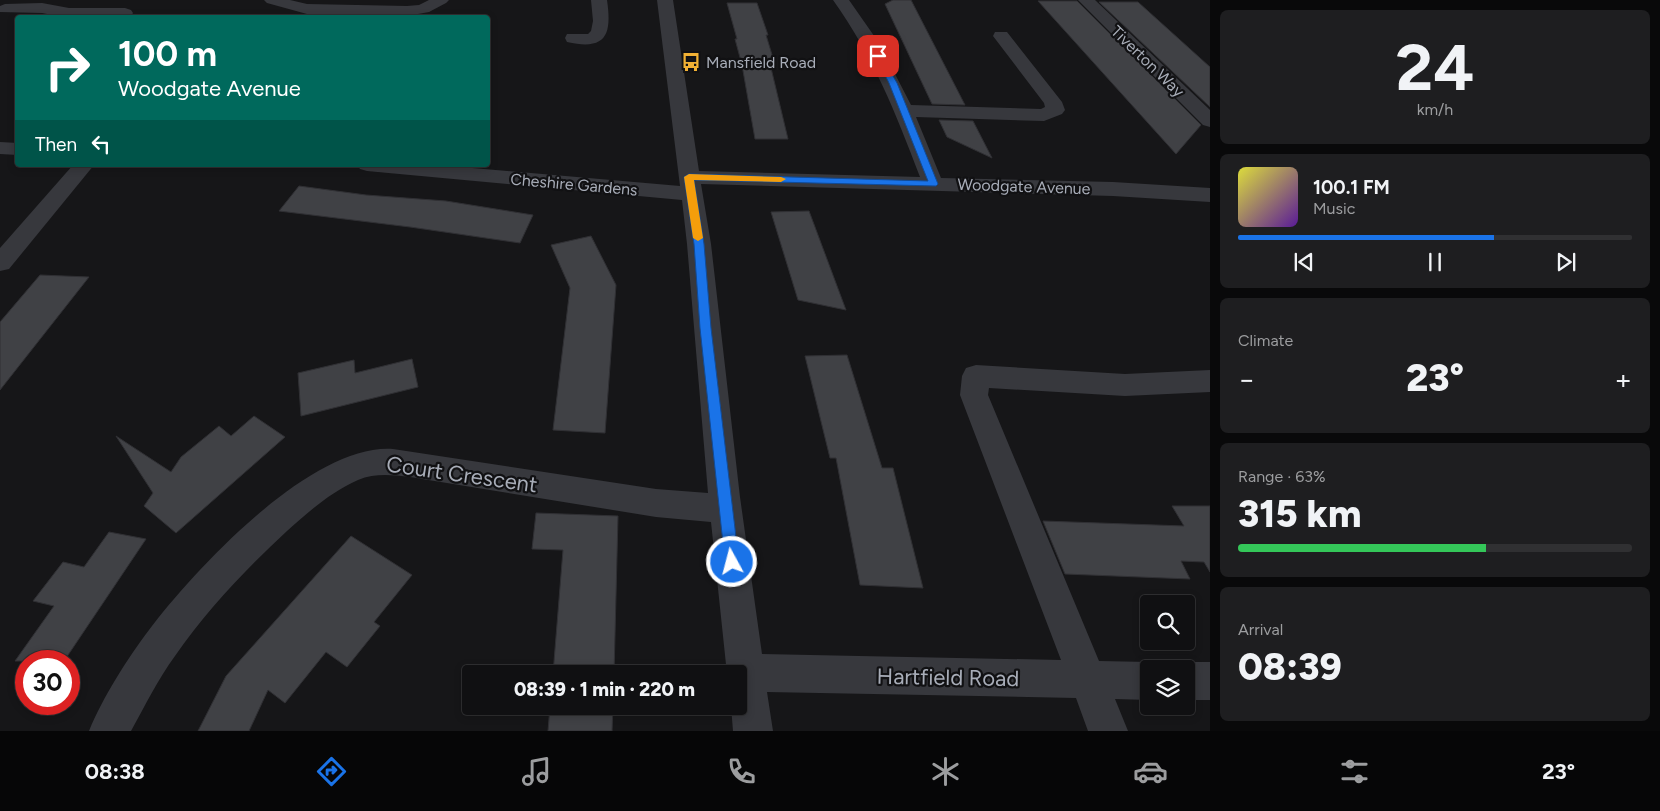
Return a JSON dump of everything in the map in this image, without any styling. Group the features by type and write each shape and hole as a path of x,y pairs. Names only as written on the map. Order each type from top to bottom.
{"street":[{"path":"272,0 307,9 407,11 425,8 441,0"},
{"path":"573,38 593,38 599,34 601,24 599,0"},
{"path":"665,0 699,244 706,328 726,509 746,665"},
{"path":"841,0 871,43 893,83 933,184"},
{"name":"Tiverton Way","path":"1086,0 1210,121"},
{"path":"5,9 46,4 69,13 124,13"},
{"path":"425,8 437,15"},
{"path":"904,111 1044,115 1055,110 1052,102 1001,36"},
{"path":"0,148 15,149"},
{"path":"0,263 82,167"},
{"name":"Cheshire Gardens","path":"399,167 690,185"},
{"name":"Woodgate Avenue","path":"690,185 933,184 1113,189 1210,195"},
{"path":"1108,731 1086,680 974,395 976,376 1124,385 1210,382"},
{"name":"Court Crescent","path":"109,731 162,643 225,567 311,490 344,471 375,462 410,464 656,503 726,509"},
{"path":"747,673 753,731"},
{"name":"Hartfield Road","path":"747,673 1140,681"},
{"path":"1195,681 1210,682"}],"building":[{"path":"893,0 911,0 965,105 932,104 885,4"},
{"path":"1038,1 1077,1 1201,125 1176,154"},
{"path":"1099,2 1138,2 1210,67 1210,107"},
{"path":"727,3 757,3 768,35 766,35 776,68 771,68 788,139 755,139 742,65 735,39 737,39"},
{"path":"939,120 973,121 992,158 947,137"},
{"path":"299,186 366,195 446,201 533,215 520,243 279,211"},
{"path":"809,211 846,310 798,300 771,212"},
{"path":"591,236 616,285 605,433 553,430 570,288 551,245"},
{"path":"40,275 89,277 0,390 0,322"},
{"path":"847,355 882,468 893,468 923,588 860,585 836,458 830,458 805,356"},
{"path":"412,359 418,387 301,416 298,373 354,360 355,373"},
{"path":"254,416 285,437 176,533 144,506 153,493 116,436 171,472 181,457 219,426 231,436"},
{"path":"1172,506 1210,506 1210,572 1204,562 1181,561 1190,579 1065,574 1043,521 1184,526"},
{"path":"536,513 618,516 614,665 554,665 563,550 532,549"},
{"path":"109,532 146,539 71,650 23,650 54,606 33,601 63,562 84,567"},
{"path":"351,536 412,575 374,622 380,626 347,667 326,652 285,703 268,690 249,731 198,731 226,676"},
{"path":"549,715 613,715 612,731 548,731"}],"slow traffic":[{"path":"698,238 689,177 781,179"}],"place":[{"name":"Mansfield Road","path":"691,62"}],"route":[{"path":"732,562 706,328 699,244 689,177 933,184 893,83 878,56"}]}
